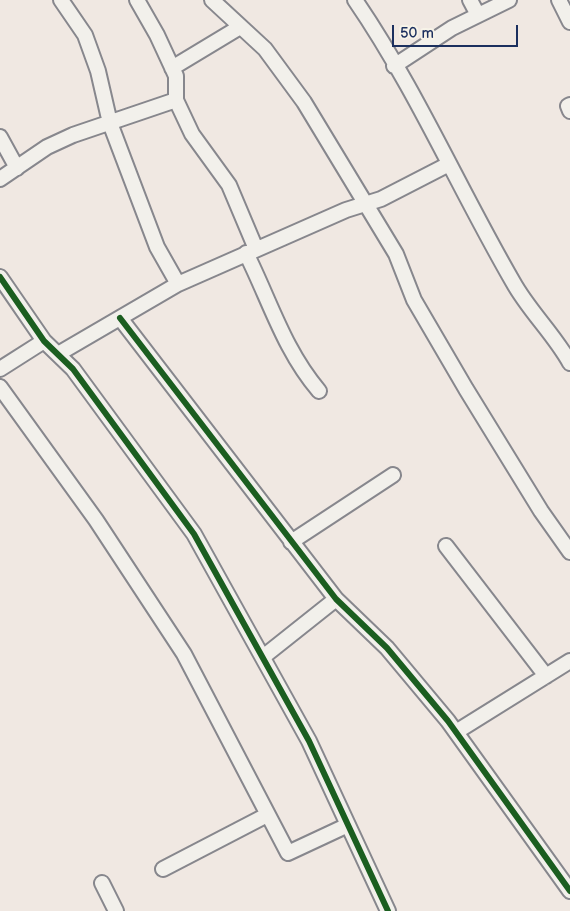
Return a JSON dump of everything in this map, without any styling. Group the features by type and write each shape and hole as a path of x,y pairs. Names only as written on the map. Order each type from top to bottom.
{"street":[{"path":"61,0 84,35 98,71 110,123 157,247 178,284"},
{"path":"137,0 176,76 176,100 192,134 229,185 281,334 306,375 319,391"},
{"path":"212,0 265,49 284,73 367,203 396,254 414,300 442,348 541,511 570,552"},
{"path":"355,0 449,164 514,284 560,345 570,363"},
{"path":"470,0 478,15"},
{"path":"394,66 452,28 509,0"},
{"path":"559,0 570,22"},
{"path":"172,68 240,27"},
{"path":"0,179 47,147 73,135 176,100"},
{"path":"570,105 568,106 570,111"},
{"path":"0,138 17,168"},
{"path":"58,354 178,284 251,251 381,199 449,164"},
{"path":"0,277 44,341 85,384 194,534 309,741 388,911"},
{"path":"120,318 336,599 387,648 456,732 570,891"},
{"path":"0,369 44,341"},
{"path":"0,386 96,520 184,654 288,853 348,825"},
{"path":"291,542 393,475"},
{"path":"446,546 546,676"},
{"path":"263,657 336,599"},
{"path":"456,732 570,661"},
{"path":"163,869 267,815"},
{"path":"102,883 116,911"}],"cycle path":[{"path":"0,277 44,341 73,369 194,534 309,741 388,911"},
{"path":"120,318 336,599 387,648 448,721 570,891"}]}
